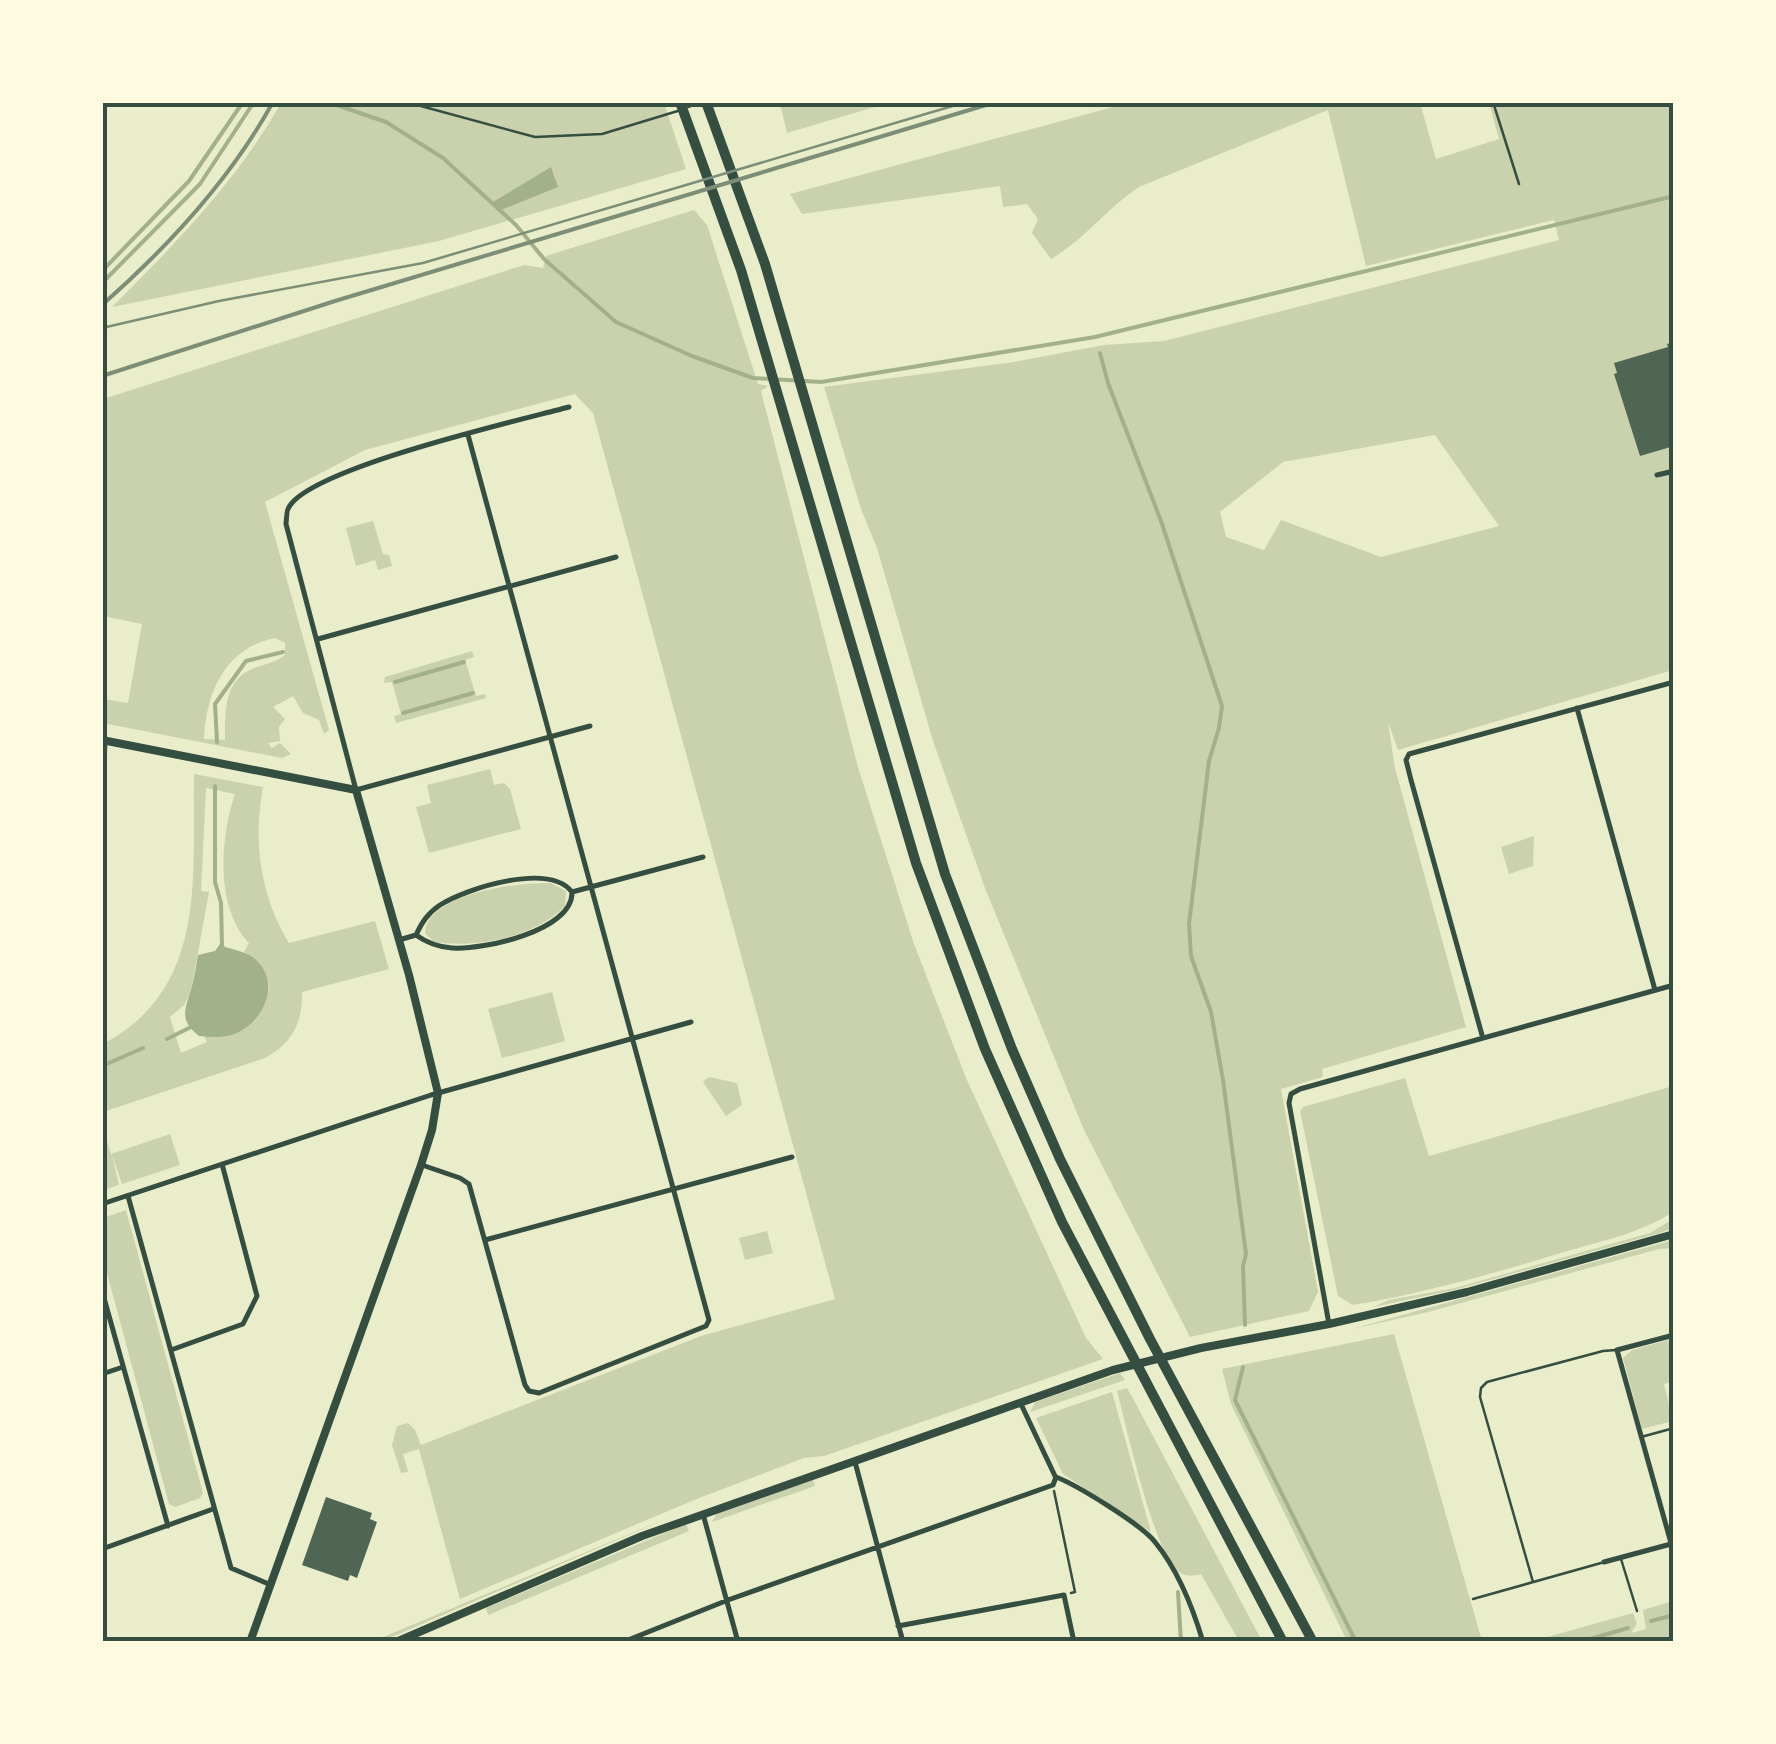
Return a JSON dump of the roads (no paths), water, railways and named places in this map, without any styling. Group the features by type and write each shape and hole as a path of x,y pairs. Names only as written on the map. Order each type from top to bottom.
{"highway":[{"path":"680,102 740,270 860,683 923,881 985,1049 1062,1222 1283,1642"},
{"path":"703,102 754,231 945,874 1012,1049 1060,1159 1150,1339 1313,1642"}],"main road":[{"path":"104,740 356,790 438,1093 421,1165 250,1642"},
{"path":"401,1641 642,1536 1112,1370 1467,1292 1674,1234"}],"street":[{"path":"568,408 357,466 296,500 288,510 286,524 356,790 590,726"},
{"path":"421,1165 469,1184 529,1391 539,1393 700,1332 709,1320 468,435"},
{"path":"1657,475 1674,471"},
{"path":"318,639 616,558"},
{"path":"1483,1036 1406,760 1409,754 1674,682"},
{"path":"1577,708 1655,990"},
{"path":"102,818 104,740"},
{"path":"572,892 703,857"},
{"path":"399,940 416,935 428,914 439,906 485,886 544,878 557,880 572,892"},
{"path":"416,935 436,946 452,948 504,942 556,919 568,909 572,892"},
{"path":"1329,1324 1289,1103 1291,1094 1674,984"},
{"path":"102,1204 438,1093 691,1022"},
{"path":"485,1240 792,1157"},
{"path":"171,1350 244,1324 257,1296 222,1164"},
{"path":"128,1196 231,1568 271,1585"},
{"path":"102,1291 168,1526"},
{"path":"1604,1562 1672,1543 1617,1350 1672,1335"},
{"path":"102,1374 123,1367"},
{"path":"1020,1402 1054,1481"},
{"path":"854,1460 903,1642"},
{"path":"623,1642 1054,1481 1072,1483 1154,1540 1193,1608 1203,1642"},
{"path":"102,1548 214,1510"},
{"path":"703,1514 738,1642"},
{"path":"898,1626 1064,1595 1074,1642"}],"lane":[{"path":"406,102 535,137 602,134 703,102"},
{"path":"1493,102 1519,184"},
{"path":"1672,1335 1674,1343"},
{"path":"1533,1582 1480,1398 1481,1388 1487,1382 1617,1350"},
{"path":"1641,1437 1674,1428"},
{"path":"1620,1558 1636,1611"},
{"path":"1473,1599 1604,1562"}],"waterway":[{"path":"102,271 189,181 243,102"},
{"path":"102,283 200,184 254,102"},
{"path":"328,102 386,122 443,158 516,225 544,259 616,322 753,378 821,382 1095,337 1674,196"},
{"path":"1100,353 1222,706 1209,761 1189,924 1191,956 1211,1012 1223,1080 1246,1254 1245,1325"},
{"path":"217,742 215,704 246,661 283,652"},
{"path":"395,682 464,662"},
{"path":"403,713 473,693"},
{"path":"215,786 215,882 221,903 222,945"},
{"path":"167,1039 189,1028"},
{"path":"102,1066 143,1048"},
{"path":"1243,1367 1235,1400 1356,1642"},
{"path":"1178,1592 1181,1642"},
{"path":"1651,1621 1674,1615"},
{"path":"1580,1642 1628,1628"}],"tram line":[{"path":"102,328 219,301 423,263 966,102"}],"railway":[{"path":"102,305 151,259 218,185 273,102"},
{"path":"102,376 335,301 996,102"}]}
